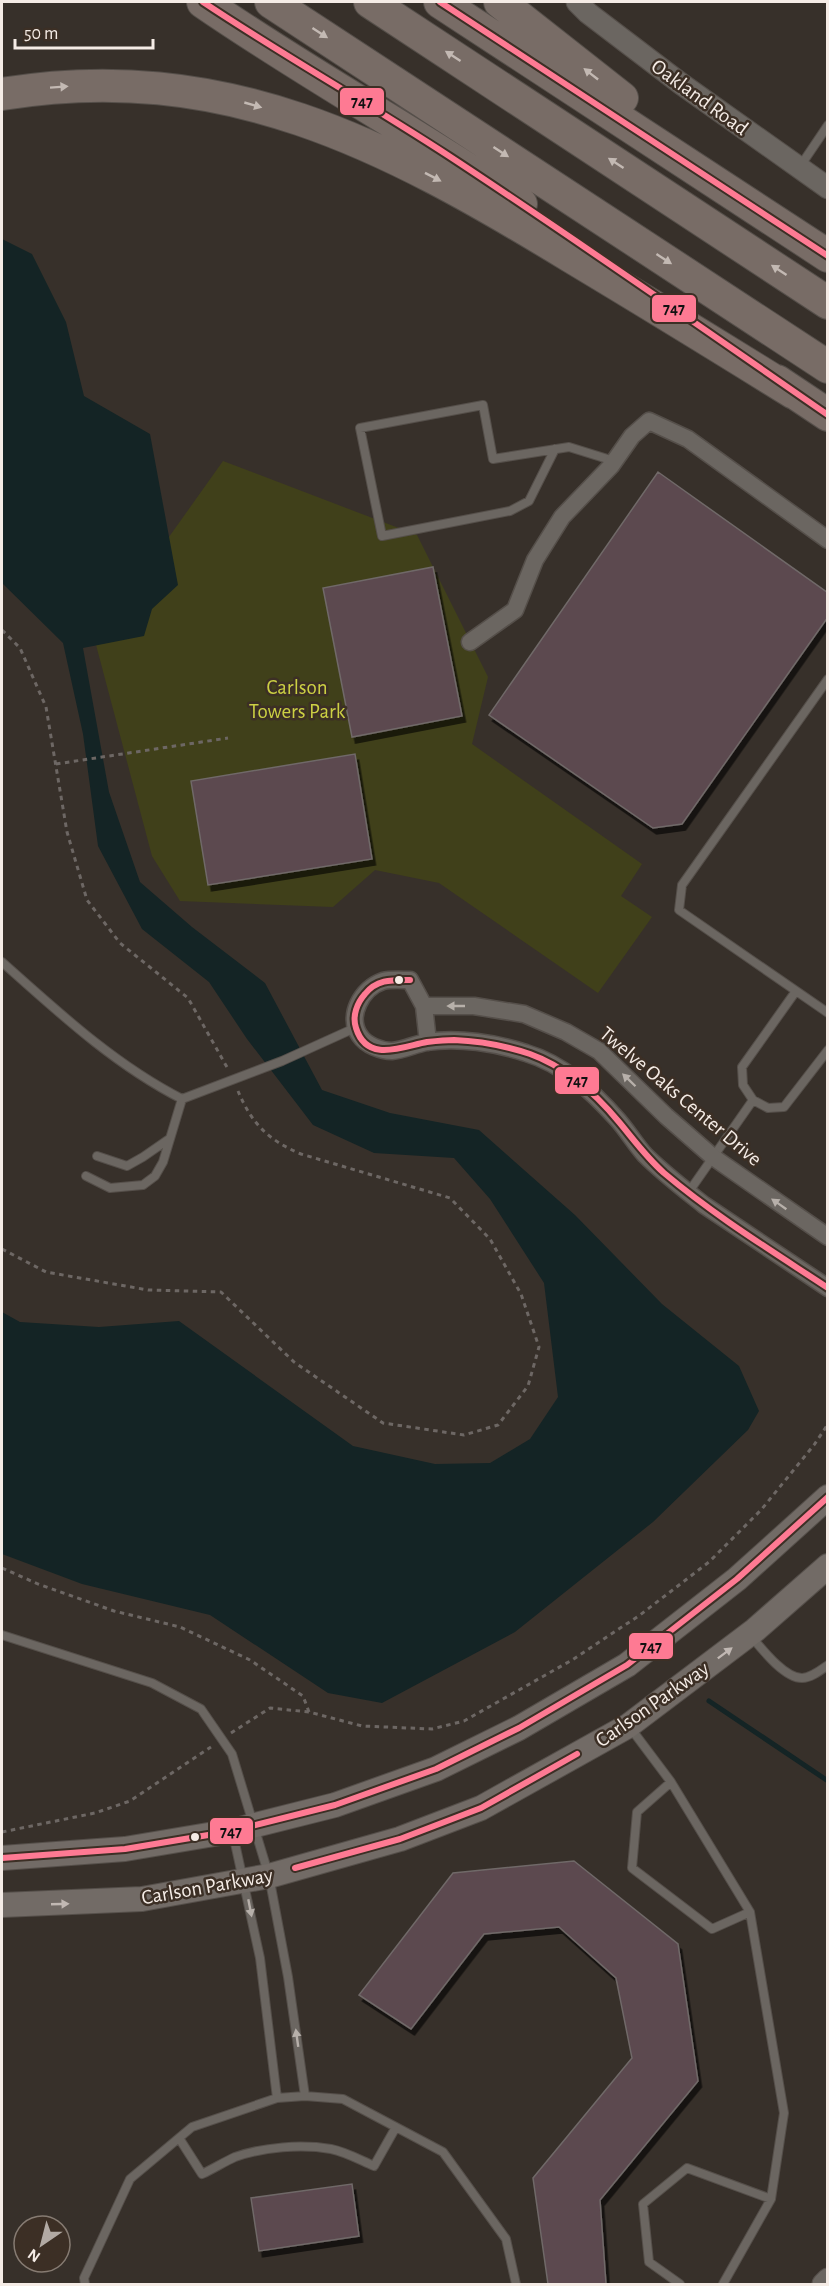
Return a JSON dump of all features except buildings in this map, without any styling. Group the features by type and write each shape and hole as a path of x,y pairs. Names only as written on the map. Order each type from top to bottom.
{"highway":[{"path":"203,2 269,46 465,166 794,393"},
{"path":"271,2 828,368"},
{"path":"370,2 828,303"},
{"path":"440,2 815,248"},
{"path":"500,2 815,248"},
{"path":"2,94 57,86 137,86 240,101 319,124 395,158 467,195 828,415"}],"main road":[{"path":"2,1857 125,1848 244,1828 335,1805 436,1769 469,1754 560,1705 627,1665 737,1579 828,1497"},
{"name":"Carlson Parkway","path":"2,1905 142,1899 269,1876 400,1839 481,1808 628,1726 750,1635 828,1566"}],"street":[{"name":"Oakland Road","path":"577,2 588,13 681,83 828,188"},
{"path":"470,642 515,610 535,560 562,517 614,461 632,436 649,421 688,439 828,540"},
{"path":"428,1042 424,1006 410,980 384,981 368,988 357,1005 354,1021 360,1036 372,1046 391,1051 428,1042 461,1041 494,1045 527,1053 559,1068 587,1088 617,1119 644,1153 688,1193 828,1288"},
{"name":"Twelve Oaks Center Drive","path":"424,1006 474,1006 524,1014 566,1032 599,1051 666,1116 713,1157 828,1237"},
{"path":"823,2284 828,2279"}],"lane":[{"path":"799,168 828,125"},
{"path":"555,449 529,501 510,511 382,536 360,428 483,405 493,459 555,449 569,447 614,461"},
{"path":"828,679 682,885 679,910 828,1013"},
{"path":"2,962 72,1025 157,1086 182,1099 237,1079 357,1027"},
{"path":"796,991 742,1067 743,1085 753,1100 768,1108 784,1107 828,1050"},
{"path":"86,1176 110,1188 143,1185 155,1176 163,1162 182,1099"},
{"path":"688,1193 753,1100"},
{"path":"97,1156 127,1166 169,1139"},
{"path":"2,1635 152,1683 201,1709 232,1754 244,1828 244,1880 260,1958 277,2098"},
{"path":"750,1635 769,1657 796,1678 805,1678 828,1665"},
{"path":"628,1726 671,1782 750,1912 784,2113 771,2199 723,2284"},
{"path":"671,1782 637,1812 632,1868 712,1929 750,1912"},
{"path":"244,1828 269,1876 280,1926 305,2096"},
{"path":"85,2284 84,2278 130,2179 192,2127 277,2098 305,2096 343,2099 443,2152 506,2239 516,2284"},
{"path":"179,2138 202,2174 234,2157 265,2149 299,2147 331,2149 374,2166 396,2127"},
{"path":"681,2284 649,2262 643,2204 687,2168 771,2199"}],"path":[{"path":"2,630 20,648 46,707 67,832 87,900 120,944 188,998 237,1079 244,1105 259,1127 279,1145 300,1154 450,1198 489,1239 521,1294 539,1347 528,1386 498,1425 464,1435 383,1423 294,1362 221,1292 148,1290 46,1272 2,1249"},
{"path":"56,764 228,738"},
{"path":"2,1832 95,1814 130,1801 270,1708 309,1712 362,1726 432,1729 464,1721 572,1660 639,1615 709,1562 761,1510 814,1445 828,1424"},
{"path":"2,1568 38,1584 114,1611 180,1627 250,1660 303,1696 309,1712"}],"green space":[{"name":"Carlson Towers Park","path":"223,461 417,535 488,677 472,744 642,864 621,896 652,917 598,993 439,883 375,870 333,907 180,901 152,856 95,641"}],"shaded area":[{"path":"2,239 32,254 66,322 84,396 150,434 178,585 152,609 144,636 83,648 109,792 140,882 192,927 265,983 322,1090 390,1113 479,1130 575,1215 662,1304 739,1366 759,1411 748,1430 653,1522 515,1632 382,1703 328,1693 210,1615 82,1584 2,1554 2,1312 20,1322 99,1327 179,1321 353,1446 435,1464 490,1463 530,1439 558,1397 544,1283 490,1199 454,1158 374,1153 313,1125 247,1039 209,982 142,929 98,846 83,734 63,643 2,583"}],"waterway":[{"path":"709,1701 828,1781"}],"transit line":[{"name":"747","path":"203,2 449,156 828,415"},
{"name":"747","path":"440,2 828,256"},
{"name":"747","path":"410,980 391,980 375,985 360,1001 355,1014 355,1023 361,1039 368,1046 387,1050 427,1042 473,1041 521,1051 543,1059 579,1082 600,1101 646,1155 683,1189 828,1288"},
{"name":"747","path":"2,1858 125,1849 232,1831 335,1805 436,1769 519,1728 627,1665 737,1579 828,1497"},
{"name":"747","path":"295,1868 400,1839 481,1808 577,1754"}]}
